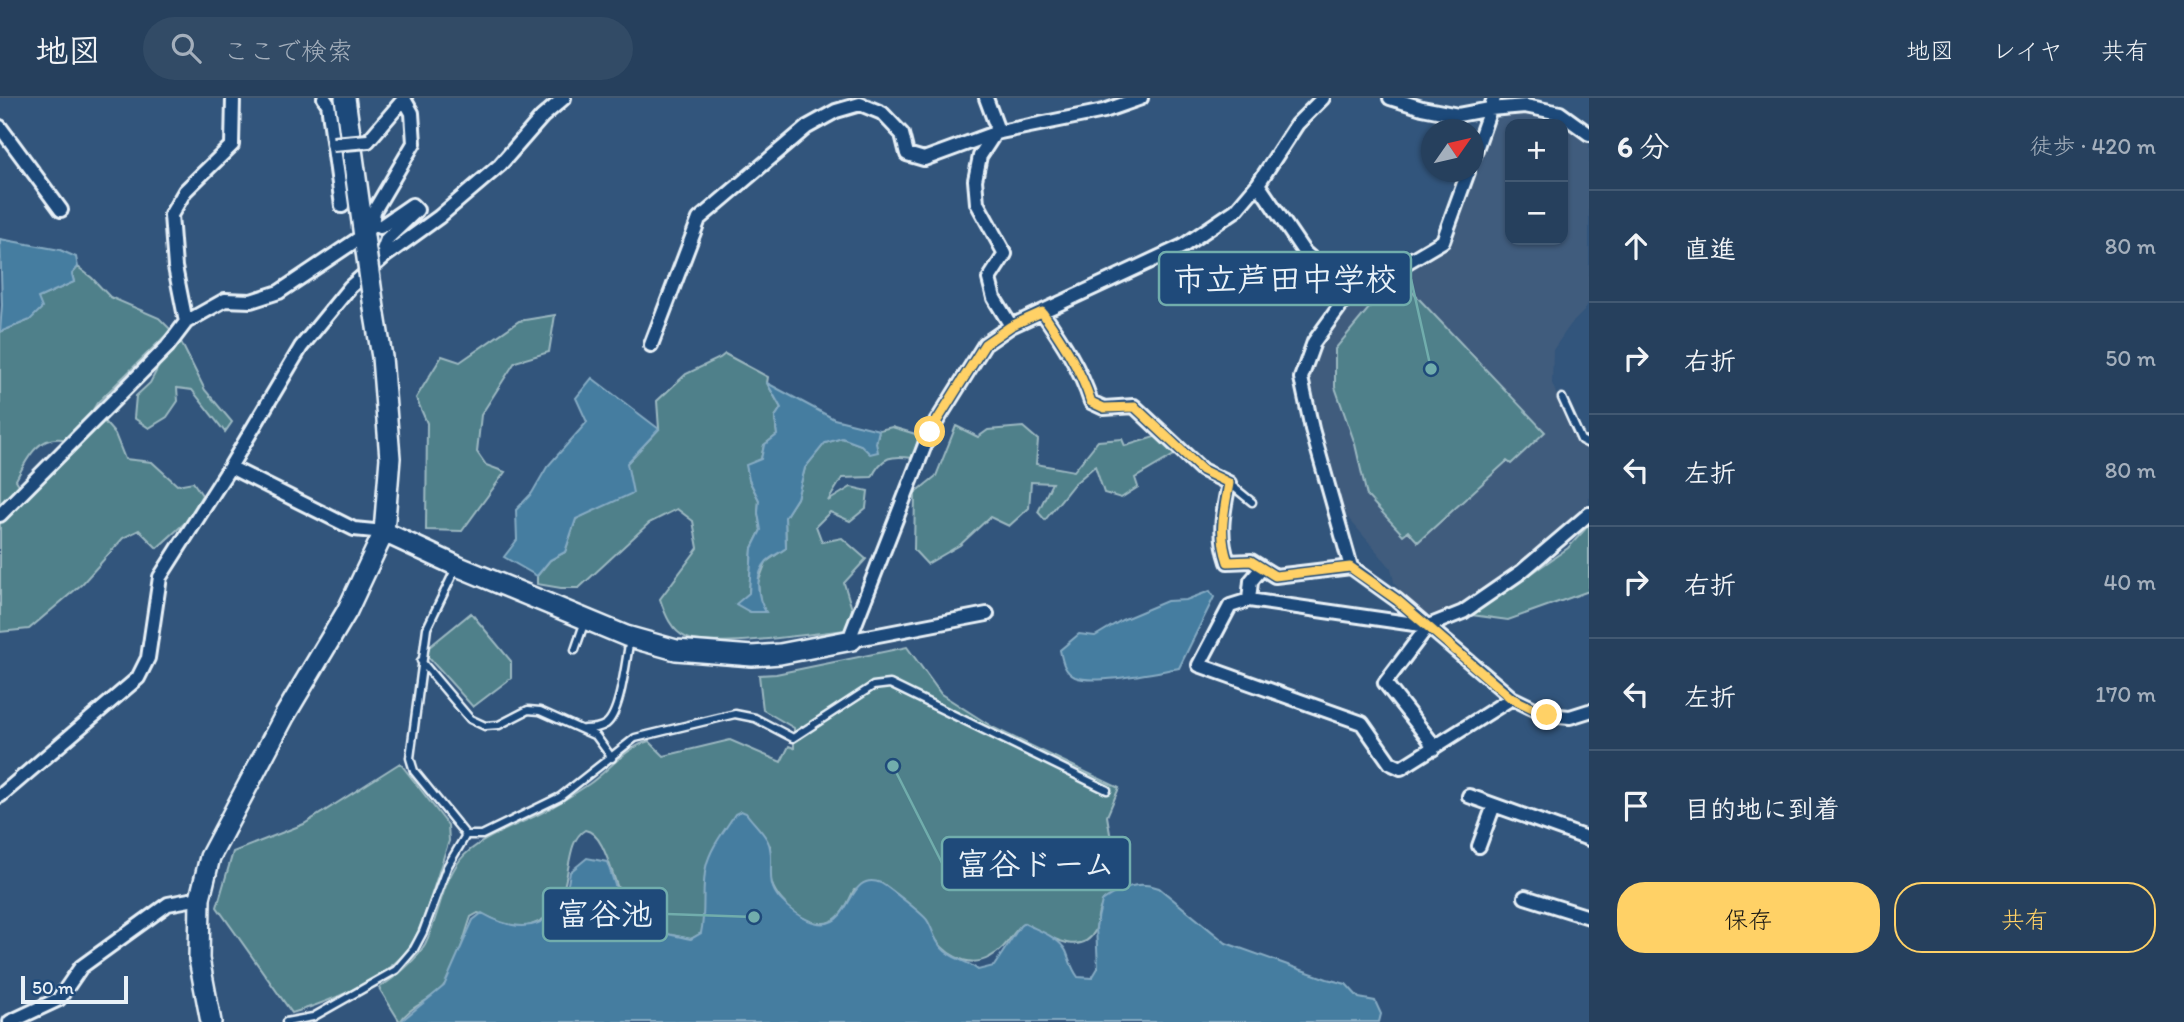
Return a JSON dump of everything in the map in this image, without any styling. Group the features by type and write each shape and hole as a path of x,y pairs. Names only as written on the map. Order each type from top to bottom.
{"street":[{"path":"186,322 175,267 171,215 184,191 232,145 233,98"},
{"path":"324,98 328,104 342,206"},
{"path":"0,796 138,678 148,658 160,577 230,467 301,347 350,287 372,242 345,98"},
{"path":"0,515 167,347 186,322 225,300 251,300 279,292 372,242 439,217 500,165 542,117 564,98"},
{"path":"986,98 996,125 995,133 980,156 975,180 977,203 1005,254 989,279 994,298 1011,326"},
{"path":"651,345 699,219 807,127 836,111 860,104 882,113 902,134 908,154 924,159 995,133 1104,111 1141,98"},
{"path":"852,640 852,632 930,432 985,344 1011,326 1183,246 1236,209 1258,184 1297,124 1323,98"},
{"path":"1390,98 1458,115 1492,103 1525,106 1560,113 1589,134"},
{"path":"211,1022 199,959 200,898 210,857 347,611 384,531 390,458 382,358 375,315 372,242 374,211 414,143 412,113 404,99 368,141 333,144"},
{"path":"1484,126 1492,103"},
{"path":"0,127 61,210"},
{"path":"1464,182 1443,241 1343,302 1314,342 1301,378 1312,429 1350,567 1428,626 1511,698 1547,715 1570,717 1589,711"},
{"path":"1258,184 1304,252 1353,295"},
{"path":"1042,312 1070,352 1091,402 1104,408 1135,407 1202,470 1229,483 1221,528 1222,546 1228,562 1251,561 1275,576 1350,567"},
{"path":"230,467 354,529 384,531 457,566 586,619 631,637 676,650 752,656 780,654 987,614"},
{"path":"1433,749 1429,739 1385,683 1428,626 1462,612 1521,572 1589,514"},
{"path":"1249,600 1251,581 1262,568"},
{"path":"1428,626 1249,600 1230,606 1199,666 1362,723 1390,763 1401,768 1511,698"},
{"path":"1469,796 1589,839"},
{"path":"1479,846 1494,805"},
{"path":"1525,897 1589,917"},
{"path":"10,1022 59,999 81,967 168,904 200,898"}],"lane":[{"path":"1562,398 1581,440 1589,444"},
{"path":"1229,483 1252,502"},
{"path":"457,566 427,628 410,758 414,771 466,835"},
{"path":"575,650 586,619"},
{"path":"580,729 594,729 606,724 615,712 631,637"},
{"path":"421,661 470,719 485,726 499,725 528,710 540,711 596,736 612,758"},
{"path":"466,835 482,835 560,797 635,737 735,714 755,718 793,738 873,685 890,684 1107,790"},
{"path":"286,1022 313,1017 396,970 414,949 423,932 447,867 466,835"}],"shaded area":[{"path":"1496,108 1511,113 1541,112 1557,119 1505,119 1505,245 1568,245 1568,127 1589,142 1589,302 1553,350 1552,383 1563,412 1589,453 1589,503 1525,561 1466,605 1430,615 1407,603 1394,582 1391,568 1338,506 1307,378 1311,360 1326,335 1358,295 1450,243 1471,182 1484,182 1484,143"},
{"path":"0,239 60,250 76,257 78,267 72,274 74,282 38,298 42,308 30,320 0,332 2,305"},
{"path":"592,378 659,429 627,463 633,493 576,519 565,552 550,560 537,576 504,557 517,540 516,510 532,493 547,467 587,422 576,398"},
{"path":"767,383 834,419 879,430 876,443 878,452 870,454 861,445 842,438 825,443 805,468 797,498 785,517 786,548 767,561 760,573 759,593 766,612 750,612 736,604 749,593 752,548 761,530 759,500 749,480 746,465 761,459 764,445 777,435 775,417 781,408"},
{"path":"1210,591 1214,597 1179,668 1097,680 1075,677 1066,669 1060,650 1079,634 1095,636 1122,620 1167,601 1186,600"},
{"path":"741,811 746,813 769,844 771,881 775,893 800,916 817,923 833,921 860,885 873,881 885,885 924,917 937,942 946,952 978,970 994,966 1024,923 1063,946 1078,977 1092,978 1098,968 1096,927 1102,901 1129,887 1151,886 1159,888 1226,943 1346,984 1359,998 1375,1001 1381,1014 1379,1022 400,1022 444,986 473,920 482,913 513,925 540,922 551,915 560,904 570,872 587,858 607,862 628,914 641,926 691,939 701,933 708,860 718,839 735,814"}],"green space":[{"path":"78,267 110,297 159,318 171,330 97,403 88,418 67,440 49,440 35,449 16,480 21,488 34,486 72,453 71,444 101,418 115,434 125,459 152,462 177,485 193,482 202,495 188,520 157,548 139,530 123,538 82,584 29,629 0,632 0,332 30,320 38,298 74,282 72,274"},
{"path":"1403,282 1545,432 1511,464 1507,461 1418,542 1408,531 1403,535 1367,496 1355,444 1335,387 1335,349 1379,296"},
{"path":"555,315 549,352 515,362 481,415 477,452 486,465 505,472 462,531 426,530 427,423 416,398 442,356 460,362 519,321"},
{"path":"181,342 205,390 232,422 225,432 192,390 177,388 178,401 167,417 149,428 134,418 136,396 150,383 161,362"},
{"path":"725,354 768,377 767,383 781,408 775,417 777,435 764,445 761,459 749,480 759,500 761,530 752,548 749,593 760,602 758,583 766,562 786,548 785,517 797,498 805,468 825,443 842,438 861,445 876,443 879,430 892,427 919,435 913,458 888,459 872,477 842,478 828,501 851,487 868,491 866,508 850,521 830,512 816,526 822,542 842,538 866,559 844,583 852,609 846,630 717,642 699,641 681,635 669,622 660,599 698,548 693,521 677,509 649,523 579,588 537,584 537,576 550,560 565,552 576,519 600,507 627,463 659,429 657,401 686,374"},
{"path":"956,426 978,437 988,430 1023,427 1038,440 1036,464 1074,471 1098,441 1122,439 1125,446 1161,435 1172,445 1174,455 1135,478 1138,487 1121,498 1104,493 1095,466 1073,485 1045,520 1038,512 1052,483 1031,482 1029,508 1009,526 990,517 960,545 927,564 914,550 915,493 936,476"},
{"path":"1589,525 1589,591 1508,620 1472,615 1568,548"},
{"path":"471,613 511,661 511,678 473,707 428,657 428,648"},
{"path":"907,647 941,694 994,728 1119,788 1107,816 1113,851 1125,887 1104,902 1099,911 1095,931 1088,939 1071,944 1050,937 1024,923 1006,944 990,957 973,962 964,960 948,953 936,940 925,918 882,883 854,890 836,919 823,923 814,922 796,914 776,892 770,875 770,846 706,868 702,933 691,939 663,933 643,927 630,915 601,844 594,834 585,830 573,846 565,884 555,908 542,920 522,927 509,926 478,913 471,917 456,963 447,981 437,993 409,1012 400,1022 379,988 405,969 421,951 454,870 467,852 476,845 561,802 589,784 632,749 649,741 664,756 730,740 781,762 789,746 794,748 794,728 763,710 759,675 776,674"},
{"path":"400,763 448,825 449,841 420,927 406,952 378,976 343,995 292,1013 217,907 233,852 304,824"}],"place":[{"name":"市立芦田中学校","path":"1431,369"},
{"name":"富谷ドーム","path":"893,766"},
{"name":"富谷池","path":"754,917"}],"route":[{"path":"930,432 985,344 1011,326 1042,312 1070,352 1091,402 1104,408 1135,407 1202,470 1229,483 1221,528 1222,546 1228,562 1251,561 1275,576 1350,567 1397,600 1511,698 1547,715"}]}
